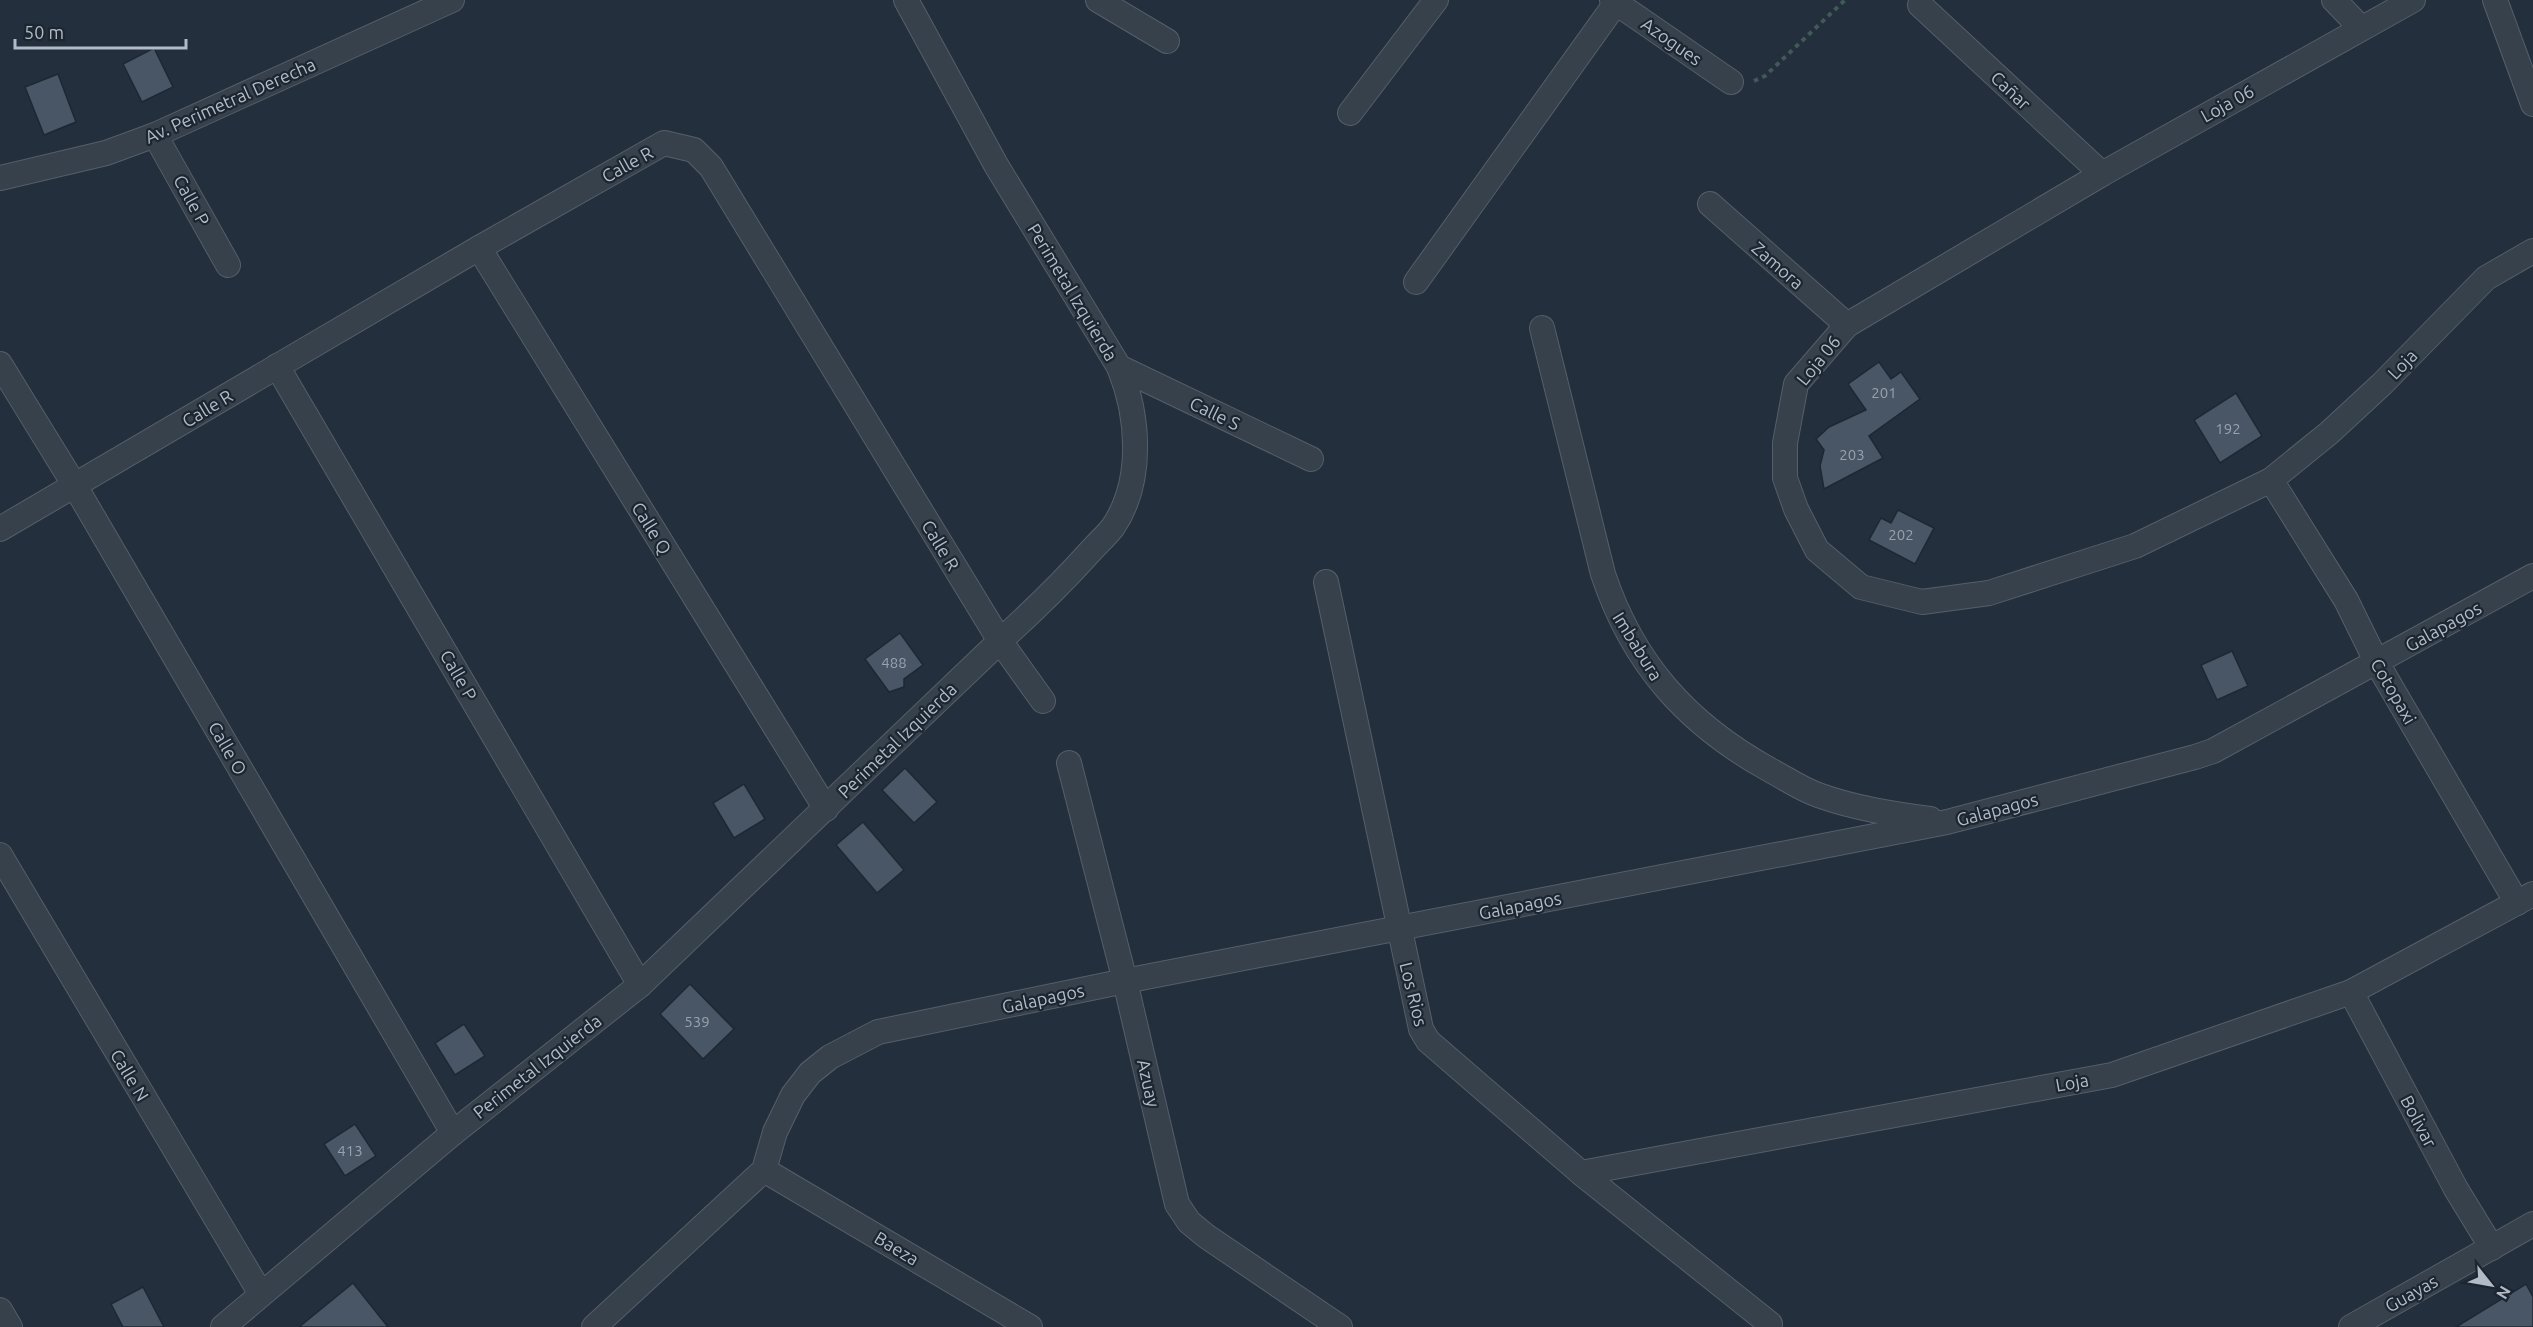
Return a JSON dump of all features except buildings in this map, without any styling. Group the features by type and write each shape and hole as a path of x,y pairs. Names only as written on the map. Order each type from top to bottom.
{"street":[{"name":"Av. Perimetral Derecha","path":"0,178 105,153 155,135 452,0"},
{"name":"Perimetal Izquierda","path":"223,1327 453,1133 640,984 826,809 999,641 1051,596 1113,526 1132,482 1134,435 1130,396 1119,368 996,165 906,0"},
{"path":"1098,0 1167,41"},
{"path":"1350,113 1436,0"},
{"path":"2334,0 2361,28"},
{"name":"Loja 06","path":"2271,480 2134,546 1989,593 1922,602 1861,587 1817,550 1796,509 1785,478 1785,443 1796,384 1847,325 2102,174 2413,0"},
{"path":"2495,0 2533,104"},
{"path":"1416,282 1614,2"},
{"name":"Azogues","path":"1614,2 1731,82"},
{"name":"Cañar","path":"1920,5 2102,174"},
{"name":"Calle P","path":"155,135 228,265"},
{"name":"Calle R","path":"0,529 479,248 664,143 694,150 711,167 999,641 1042,701"},
{"name":"Zamora","path":"1710,204 1847,325"},
{"name":"Calle Q","path":"479,248 826,809"},
{"name":"Loja","path":"2271,480 2329,433 2382,384 2486,278 2533,251"},
{"name":"Imbabura","path":"1542,328 1603,574 1614,607 1653,675 1713,735 1750,759 1817,795 1879,812 1947,822"},
{"name":"Calle O","path":"0,364 75,486 453,1133"},
{"name":"Calle P","path":"277,366 640,984"},
{"name":"Calle S","path":"1119,368 1311,459"},
{"name":"Cotopaxi","path":"2271,480 2346,600 2377,663 2525,899"},
{"name":"Galapagos","path":"764,1170 774,1132 793,1095 810,1073 830,1057 878,1032 1125,981 1947,822 2213,751 2533,576"},
{"name":"Los Rios","path":"1326,582 1420,1029 1428,1041 1581,1173 1770,1324"},
{"name":"Azuay","path":"1069,762 1181,1213 1206,1236 1340,1327"},
{"name":"Calle N","path":"0,855 261,1294"},
{"name":"Loja","path":"1581,1173 2112,1075 2351,992 2525,899"},
{"name":"Bolivar","path":"2351,992 2456,1189 2492,1248"},
{"path":"594,1327 764,1170"},
{"name":"Baeza","path":"764,1170 1030,1327"},
{"name":"Guayas","path":"2351,1327 2533,1224"},
{"path":"0,1310 10,1327"}],"path":[{"path":"1731,82 1748,84 1765,76 1845,0"}]}
